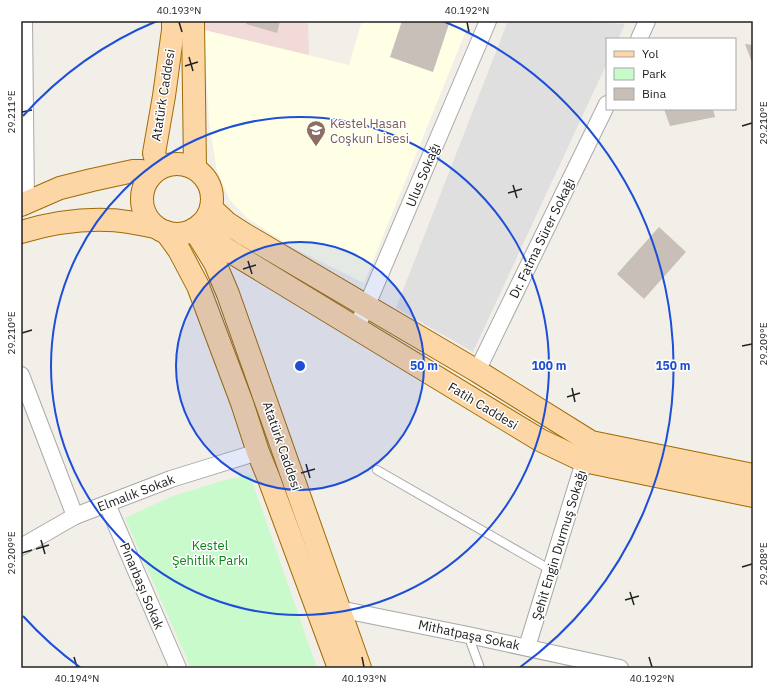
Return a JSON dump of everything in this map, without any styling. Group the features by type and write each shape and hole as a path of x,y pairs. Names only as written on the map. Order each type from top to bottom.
{"main road":[{"name":"Atatürk Caddesi","path":"155,172 154,153 164,96 173,21"},
{"name":"Atatürk Caddesi","path":"193,21 195,168"},
{"path":"21,232 40,226 107,220 161,229 177,234 188,232 202,221 212,197 210,186 204,176 195,168 184,164 172,164 155,172 145,184 142,196 143,207 148,218 161,229"},
{"path":"24,204 60,188 92,180 133,171 155,172"},
{"name":"Atatürk Caddesi","path":"202,221 215,264 228,294 360,668"},
{"name":"Fatih Caddesi","path":"202,221 227,223 477,371 588,451 753,475"},
{"name":"Fatih Caddesi","path":"202,221 226,249 540,440 588,451 753,496"},
{"name":"Atatürk Caddesi","path":"161,229 179,250 198,286 339,668"}],"street":[{"path":"24,21 24,204"},
{"name":"Ulus Sokağı","path":"356,328 367,306 488,21"},
{"path":"639,38 647,21"},
{"name":"Dr. Fatma Sürer Sokağı","path":"477,371 606,106"},
{"path":"21,377 75,516"},
{"name":"Şehit Engin Durmuş Sokağı","path":"527,648 588,451"},
{"name":"Elmalık Sokak","path":"21,547 75,516 171,479 258,452"},
{"name":"Pınarbaşı Sokak","path":"107,504 178,668"},
{"name":"Mithatpaşa Sokak","path":"317,610 339,609 527,648 584,664 620,668"}],"lane":[{"path":"377,470 551,570"},
{"path":"468,635 480,668"}],"shaded area":[{"path":"204,21 308,21 309,55 204,30"},
{"name":"Kestel Hasan Coşkun Lisesi","path":"362,21 470,21 364,283 295,249 247,218 230,200 217,171 209,122 204,30 349,65"},
{"path":"508,21 572,21 625,24 618,38 606,38 606,65 473,352 396,308"}],"green space":[{"name":"Kestel Şehitlik Parkı","path":"250,475 317,668 191,668 125,518 173,496 225,480"}],"building":[{"path":"247,21 280,21 277,33 246,24"},
{"path":"402,21 450,21 433,72 390,57"},
{"path":"745,44 753,45 753,65"},
{"path":"664,110 713,110 715,117 670,126"},
{"path":"659,227 686,252 644,299 617,274"}],"place":[{"name":"Kestel Hasan Coşkun Lisesi","path":"316,147"}]}
